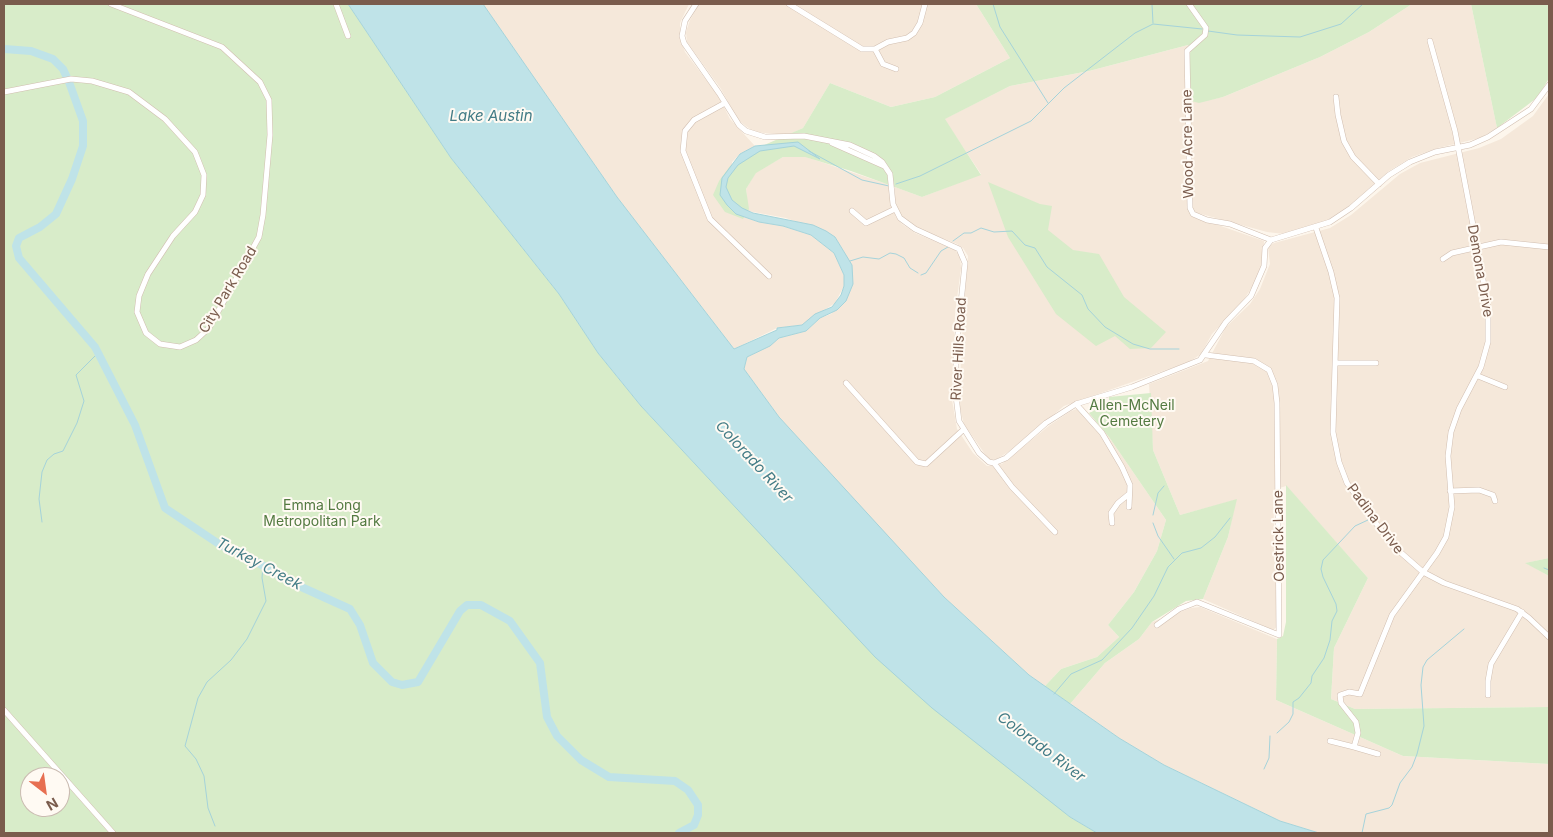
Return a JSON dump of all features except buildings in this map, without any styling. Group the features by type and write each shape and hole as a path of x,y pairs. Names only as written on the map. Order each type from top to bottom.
{"street":[{"name":"City Park Road","path":"4,92 71,78 92,81 129,92 175,129 196,152 202,164 205,181 200,202 194,212 161,251 142,286 137,306 138,318 150,338 167,346 185,346 196,340 208,328 259,237 263,215 270,135 269,100 260,82 222,47 111,4"},
{"path":"336,4 348,36"},
{"path":"696,4 685,21 682,36 684,43 739,125 756,135 804,136 825,140 886,168 893,182 895,209 866,223 852,211"},
{"path":"789,4 862,49 875,49 888,42 902,40 914,33 920,23 925,4"},
{"name":"Wood Acre Lane","path":"1189,4 1206,28 1205,35 1187,52 1190,208 1193,214 1207,220 1230,224 1271,240"},
{"name":"Demona Drive","path":"1354,747 1358,733 1356,722 1341,703 1340,695 1349,692 1360,694 1392,615 1446,537 1451,518 1448,456 1450,432 1459,409 1478,376 1486,354 1490,319 1458,147 1430,42"},
{"path":"875,49 883,64 896,69"},
{"path":"994,463 1006,458 1046,423 1076,404 1193,365 1206,355 1218,332 1246,302 1255,289 1264,266 1265,248 1271,240 1316,228 1342,215 1379,184 1410,162 1434,152 1479,142 1516,119 1537,103 1549,85"},
{"path":"1336,97 1344,141 1354,157 1379,184"},
{"path":"726,104 694,120 685,131 683,151 710,220 769,276"},
{"name":"River Hills Road","path":"895,209 900,218 914,229 955,246 965,259 956,382 958,415 963,430 979,454 989,462 994,463 1012,487 1056,532"},
{"name":"Padina Drive","path":"1316,228 1331,272 1337,298 1333,432 1336,453 1353,493 1391,544 1423,572 1438,580 1522,612 1549,637"},
{"path":"1443,259 1452,253 1477,246 1505,242 1549,246"},
{"name":"Oestrick Lane","path":"1157,625 1179,609 1197,602 1279,635 1277,403 1275,385 1269,370 1254,361 1206,355"},
{"path":"1335,363 1376,363"},
{"path":"1478,376 1505,387"},
{"path":"846,383 917,462 926,464 963,430"},
{"path":"1076,404 1102,433 1122,467 1130,485 1129,507"},
{"path":"1450,491 1485,492 1493,495 1495,501"},
{"path":"1112,523 1111,513 1118,503 1130,494"},
{"path":"1488,695 1491,664 1522,612"},
{"path":"4,710 113,833"},
{"path":"1330,741 1378,754"}],"shaded area":[{"path":"483,4 689,4 680,23 680,37 685,52 719,97 730,119 755,146 740,154 732,162 736,214 759,222 783,226 811,235 834,253 844,275 844,286 835,303 802,325 777,328 734,349 617,197"},
{"path":"699,4 976,4 1010,58 935,97 891,107 830,83 803,128 788,135 754,132 738,120 721,89 687,42 686,32"},
{"path":"1412,4 1471,4 1497,128 1480,138 1438,148 1412,157 1389,171 1342,212 1323,223 1284,234 1267,232 1194,212 1195,217 1264,241 1263,264 1256,281 1241,304 1212,334 1201,354 1189,362 1064,406 1011,450 997,459 989,460 964,424 959,405 968,256 963,248 957,244 914,227 901,217 895,206 895,187 922,197 981,174 944,119 1010,86 1089,71 1188,45 1191,50 1191,101 1199,102 1223,97 1320,57 1369,32"},
{"path":"1549,94 1549,558 1526,563 1549,576 1549,707 1355,709 1331,699 1334,648 1368,578 1286,486 1273,490 1277,627 1273,630 1203,599 1228,537 1236,500 1180,515 1153,450 1149,384 1208,361 1226,327 1250,304 1260,289 1270,264 1268,247 1274,243 1330,228 1351,215 1400,174 1420,163 1479,148 1501,139 1533,116"},
{"path":"783,157 806,157 890,185 892,206 896,217 902,224 915,233 955,250 960,256 961,268 955,314 952,400 957,429 973,453 987,466 1002,464 1050,425 1071,411 1083,407 1109,437 1166,520 1157,551 1134,592 1108,625 1119,637 1097,657 1061,669 1045,686 1029,675 944,597 869,517 779,417 744,369 747,357 769,346 779,338 806,331 820,318 831,314 849,293 852,285 844,252 835,237 786,218 748,211 746,189 756,172"},
{"path":"1200,607 1277,639 1276,700 1403,756 1549,764 1549,833 1319,833 1280,821 1164,765 1119,738 1070,704 1105,663 1139,639 1152,622 1191,608"}],"green space":[{"name":"Emma Long Metropolitan Park","path":"4,4 348,4 451,158 559,294 598,353 641,406 740,512 1070,817 1097,833 4,833"},
{"path":"976,4 1412,4 1369,32 1320,57 1223,97 1199,103 1191,101 1189,57 1191,50 1188,45 1089,71 1010,86 945,119 981,175 922,197 851,171 805,157 783,157 756,173 746,189 749,209 743,219 725,212 713,195 719,181 730,166 753,150 803,128 830,83 891,107 935,97 1010,58"},
{"path":"1471,4 1549,4 1549,78 1538,97 1497,128"},
{"path":"988,182 1040,204 1052,206 1048,230 1073,250 1099,254 1124,297 1166,332 1151,348 1130,349 1115,336 1096,346 1056,314 1008,237"},
{"name":"Allen-McNeil Cemetery","path":"1151,393 1153,450 1180,515 1237,499 1228,537 1203,599 1186,601 1152,622 1139,639 1105,663 1070,704 1045,686 1061,669 1097,657 1119,637 1108,625 1134,592 1157,551 1166,520 1109,437 1089,413 1109,403 1109,397"},
{"path":"1286,485 1368,578 1334,648 1331,699 1355,709 1549,707 1549,764 1403,756 1276,700 1277,639 1283,636 1286,622"},
{"path":"1549,558 1549,576 1525,563"}],"water":[{"name":"Lake Austin","path":"348,4 483,4 617,197 734,349 777,330 777,328 802,325 815,314 832,307 841,295 844,286 844,275 834,253 811,235 783,226 759,222 736,214 720,195 722,178 740,154 755,146 798,142 820,159 794,146 760,151 738,165 728,178 726,187 732,200 742,208 753,213 813,225 826,231 835,237 852,265 853,284 846,301 837,310 820,318 806,331 779,338 770,346 747,357 744,369 779,417 944,597 1029,675 1119,738 1164,765 1280,821 1319,833 1097,833 1070,817 932,708 875,657 641,406 598,353 559,294 451,158"}],"waterway":[{"path":"993,4 1000,27 1048,103"},
{"path":"1152,4 1153,23"},
{"path":"1208,31 1237,35 1300,37 1341,24 1363,4"},
{"path":"896,184 920,176 1031,121 1064,88 1135,33 1153,24 1202,29"},
{"name":"Turkey Creek","path":"4,49 31,51 53,59 63,69 83,121 83,146 72,179 56,214 40,227 19,238 16,246 19,258 95,347 135,425 165,508 222,546 242,553 288,581 350,609 360,625 373,663 392,682 402,685 418,682 460,611 467,605 481,605 510,621 540,663 547,717 557,736 581,760 609,777 675,781 688,790 698,805 698,815 694,825 679,833"},
{"path":"809,151 862,180 889,186"},
{"path":"953,241 964,233 971,233 981,228 994,232 1012,231 1025,245 1035,248 1047,267 1082,295 1088,309 1105,327 1133,344 1150,349 1179,349"},
{"path":"921,275 926,273 941,251 948,247"},
{"path":"850,261 863,257 879,259 890,253 896,254 904,258 910,268 918,273"},
{"path":"42,522 39,499 42,472 47,460 54,454 63,451 77,423 84,401 76,375 98,353"},
{"path":"1153,515 1158,493 1164,486"},
{"path":"1054,694 1071,674 1102,660 1132,628 1154,596 1168,567 1182,553 1201,548 1215,537 1230,518"},
{"path":"1277,733 1289,722 1293,714 1293,702 1299,698 1311,683 1312,676 1324,658 1330,640 1332,621 1337,611 1336,604 1323,577 1321,569 1323,560 1355,526 1368,520"},
{"path":"1153,523 1158,536 1174,559"},
{"path":"215,826 208,808 204,776 196,759 185,746 198,698 207,682 231,660 247,639 266,601 262,578 263,565"},
{"path":"1544,568 1549,570"},
{"path":"1362,833 1366,814 1389,808 1392,805 1400,783 1412,767 1417,754 1424,726 1421,685 1423,667 1427,660 1464,629"},
{"path":"1264,769 1269,758 1270,736"}],"water label":[{"name":"Colorado River","path":"754,462"},
{"name":"Colorado River","path":"1041,747"}]}
